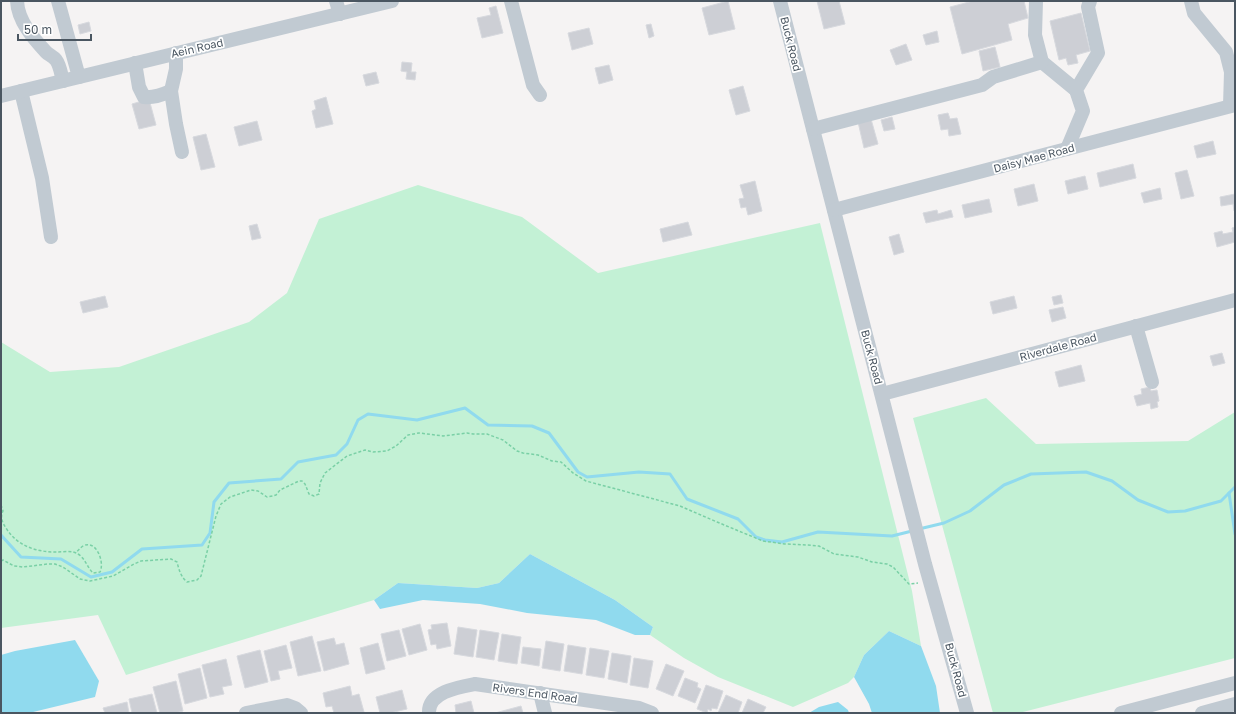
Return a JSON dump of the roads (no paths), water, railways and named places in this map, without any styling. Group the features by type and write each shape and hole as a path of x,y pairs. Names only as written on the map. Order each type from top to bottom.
{"street":[{"path":"17,1 17,10 29,32 47,53 55,59 63,81"},
{"path":"58,1 79,77"},
{"name":"Aein Road","path":"1,96 176,53 338,7 392,1"},
{"path":"511,1 532,85 540,96"},
{"name":"Buck Road","path":"780,1 925,564 967,713"},
{"path":"1036,1 1035,35 1042,62 1076,90 1083,111 1067,149"},
{"path":"1076,90 1098,53 1088,7 1090,1"},
{"path":"1191,1 1194,13 1226,52 1231,72 1232,105"},
{"path":"176,53 176,69 171,91 182,152"},
{"path":"813,129 982,84 993,77 1042,62"},
{"path":"135,63 139,87 144,97 151,98 171,91"},
{"path":"21,91 42,178 51,237"},
{"name":"Daisy Mae Road","path":"834,210 1232,105"},
{"name":"Riverdale Road","path":"882,394 1235,300"},
{"path":"1136,326 1152,382"},
{"path":"1121,713 1235,683"},
{"name":"Rivers End Road","path":"429,713 433,700 445,692 475,684 638,708 652,713"},
{"path":"540,693 544,713"},
{"path":"1202,713 1235,704"},
{"path":"246,713 287,705 295,708 301,713"}],"water":[{"path":"530,554 615,600 653,627 650,635 635,635 596,620 527,613 480,604 423,600 380,609 374,600 398,583 477,588 499,583"},
{"path":"889,631 921,646 936,686 940,713 872,713 869,704 854,677 864,655"},
{"path":"75,640 99,681 95,697 29,713 1,713 1,655"},
{"path":"838,702 848,710 849,713 809,713 819,707"}],"waterway":[{"path":"1,535 21,557 61,559 91,577 112,572 142,549 202,545 210,533 214,502 229,483 281,479 298,462 336,455 347,444 358,420 368,414 417,420 465,408 488,425 532,426 549,433 578,472 587,477 639,472 670,474 687,499 738,519 756,537 765,540 782,542 818,532 892,536 912,531"},
{"path":"919,529 944,523 970,511 1004,485 1031,474 1086,472 1112,481 1138,500 1168,512 1185,511 1221,501 1235,487"},
{"path":"1229,493 1235,534"}]}
